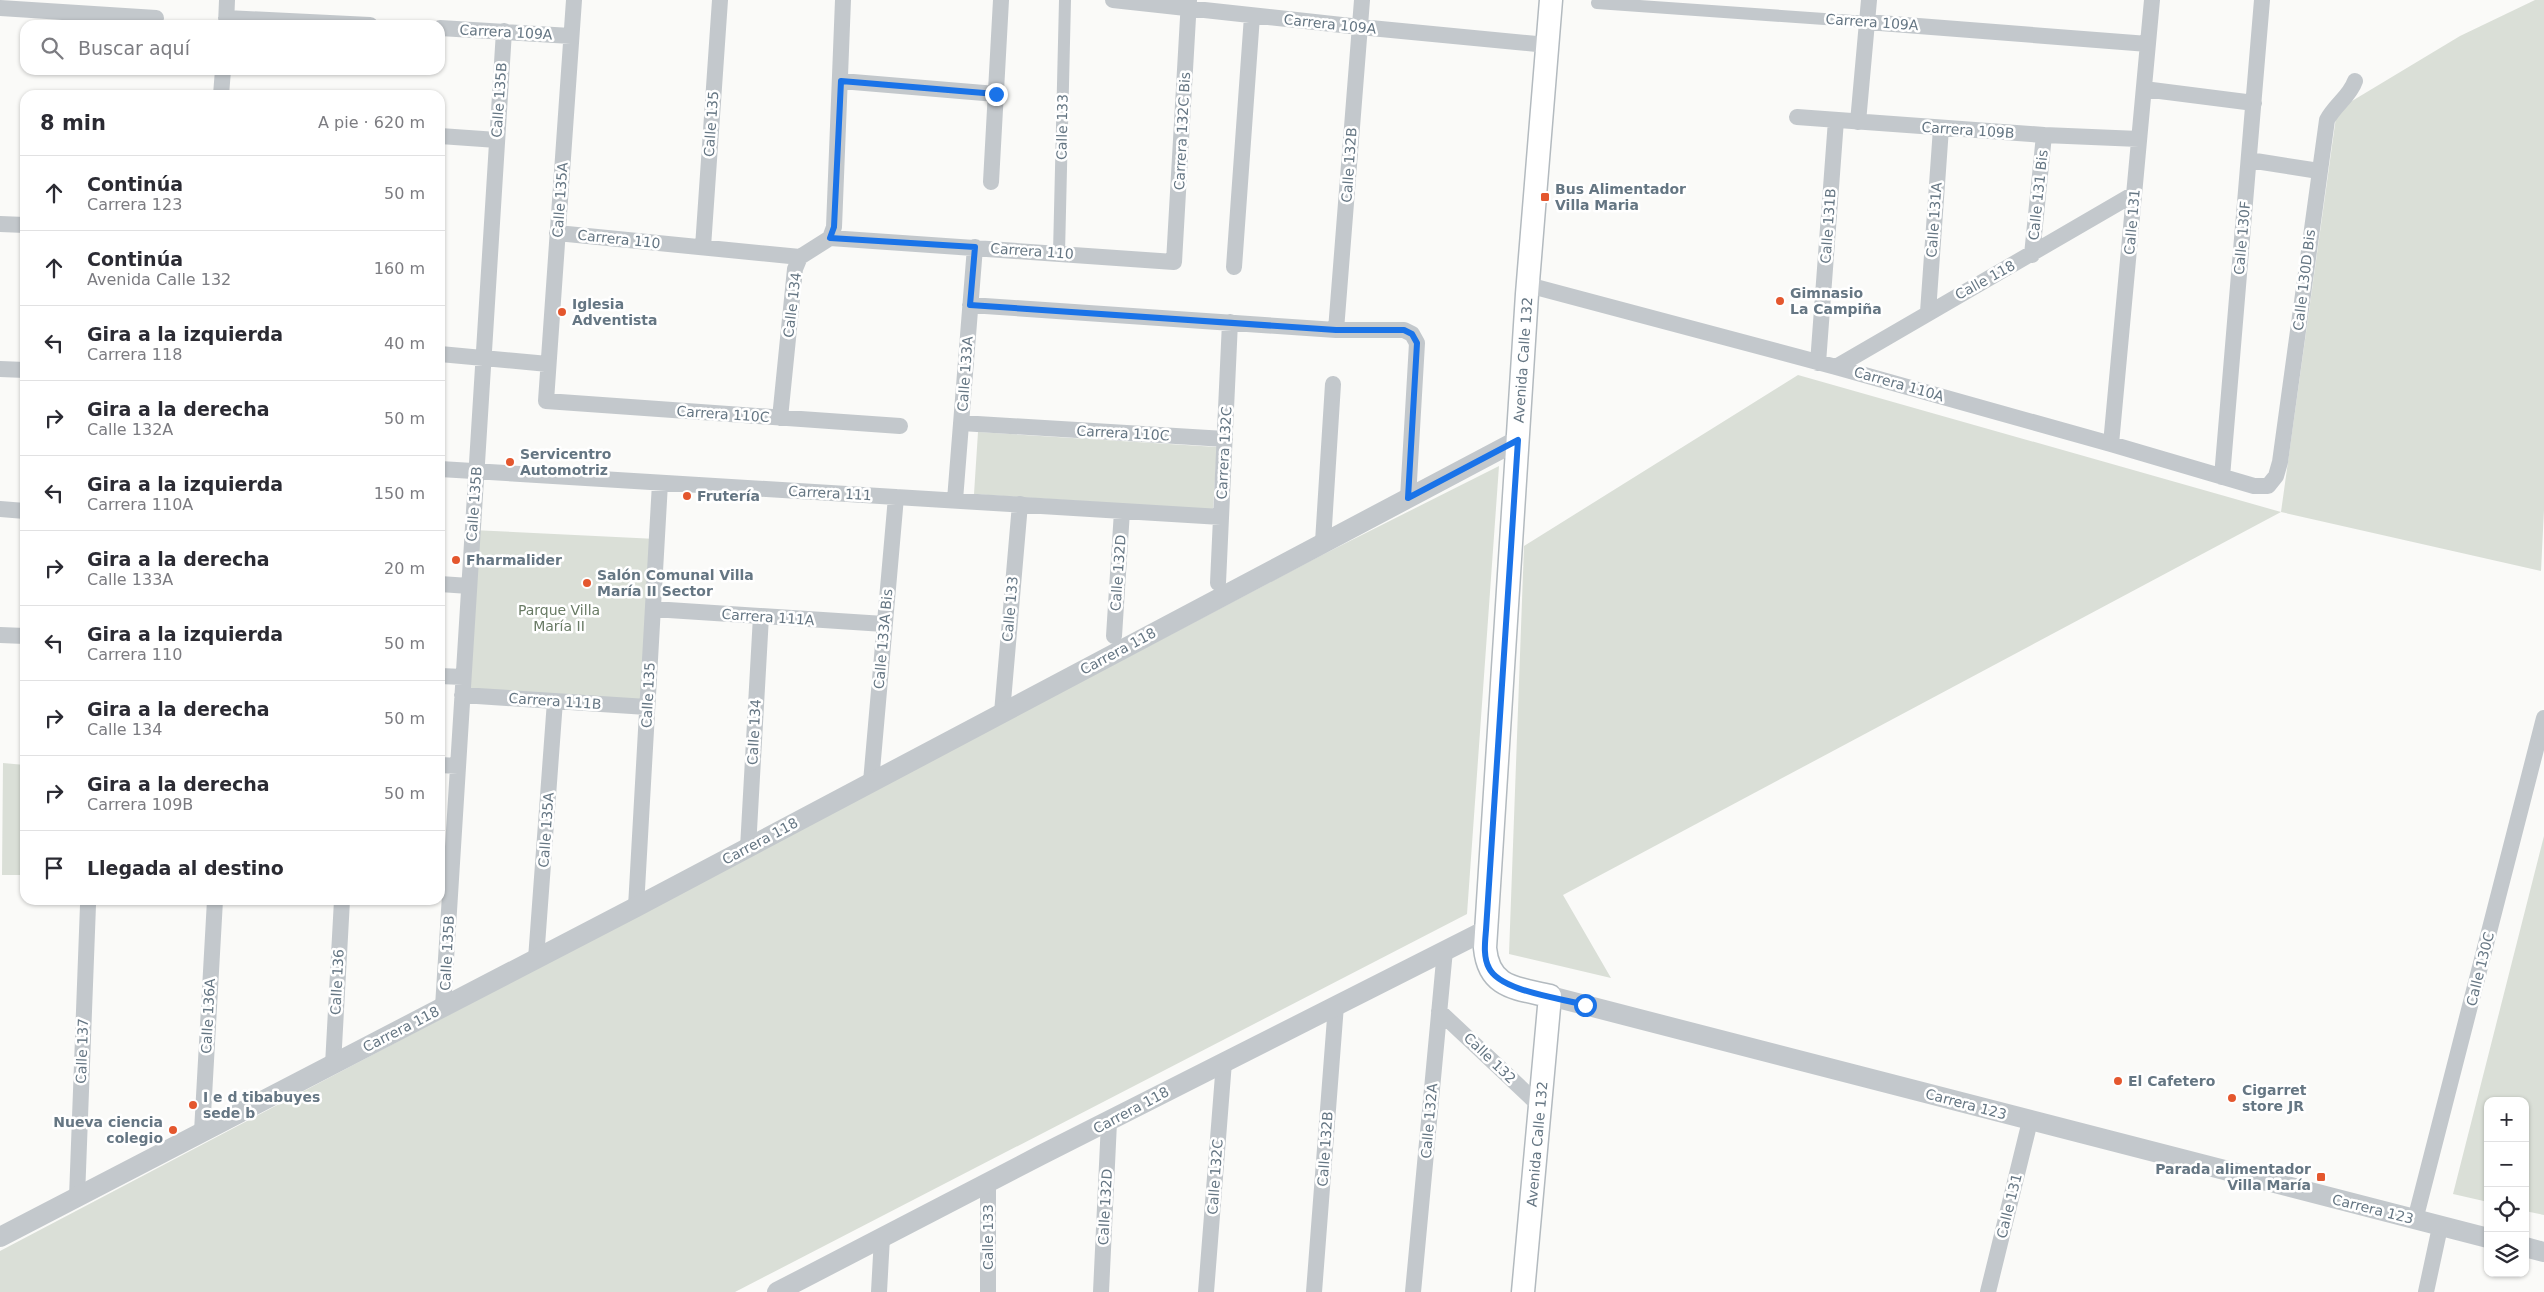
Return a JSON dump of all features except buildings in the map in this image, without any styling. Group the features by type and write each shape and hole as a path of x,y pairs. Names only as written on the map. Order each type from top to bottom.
{"main road":[{"name":"Avenida Calle 132","path":"1486,930 1528,285 1551,0"},
{"name":"Carrera 123","path":"1486,930 1486,962 1497,980 1550,996"},
{"name":"Avenida Calle 132","path":"1523,1292 1550,996"}],"street":[{"path":"226,20 227,0"},
{"name":"Calle 135A","path":"546,401 574,0"},
{"name":"Calle 135","path":"703,247 720,0"},
{"path":"830,238 834,227 843,0"},
{"path":"991,182 1001,0"},
{"name":"Calle 133","path":"1059,253 1065,0"},
{"name":"Carrera 109A","path":"1113,0 1189,4 1252,16 1547,45"},
{"name":"Calle 132B","path":"1336,330 1362,0"},
{"path":"1858,122 1869,0"},
{"name":"Calle 131","path":"2111,444 2152,0"},
{"name":"Calle 130F","path":"2222,477 2262,0"},
{"name":"Carrera 109A","path":"1597,3 2148,44"},
{"name":"Carrera 132C Bis","path":"1174,262 1189,4"},
{"path":"0,8 156,18"},
{"path":"1234,267 1252,16"},
{"name":"Carrera 109A","path":"445,28 571,36"},
{"name":"Calle 135B","path":"444,1007 504,32"},
{"path":"222,90 223,75"},
{"path":"841,81 996,94"},
{"name":"Calle 130D Bis","path":"2268,486 2276,476 2280,462 2327,120 2333,108 2352,90 2355,81"},
{"path":"2144,88 2254,103"},
{"name":"Carrera 109B","path":"1797,117 2044,135 2139,139"},
{"name":"Calle 131B","path":"1818,362 1836,120"},
{"name":"Calle 131A","path":"1928,312 1941,128"},
{"name":"Calle 131 Bis","path":"2032,255 2044,135"},
{"path":"445,136 497,140"},
{"path":"2249,160 2319,171"},
{"name":"Calle 118","path":"1836,367 1928,312 2032,255 2134,194"},
{"path":"0,224 20,225"},
{"name":"Carrera 110","path":"558,233 800,257"},
{"name":"Carrera 110","path":"830,238 1174,262"},
{"name":"Calle 134","path":"780,418 795,270 800,257 830,238"},
{"name":"Calle 133A","path":"955,500 975,247"},
{"name":"Carrera 110A","path":"1528,285 1818,362 2254,486 2268,486"},
{"path":"970,305 1336,330 1404,330 1412,334 1417,343 1408,498"},
{"name":"Carrera 132C","path":"1218,583 1230,322"},
{"path":"445,354 548,364"},
{"path":"0,369 20,370"},
{"path":"1323,542 1333,384"},
{"name":"Carrera 110C","path":"546,401 900,426"},
{"name":"Carrera 110C","path":"961,423 1225,439"},
{"name":"Carrera 118","path":"0,1237 636,907 1518,440"},
{"name":"Carrera 111","path":"445,469 1221,516"},
{"name":"Calle 135","path":"636,907 660,483"},
{"name":"Calle 133A Bis","path":"871,782 896,497"},
{"name":"Calle 133","path":"1002,713 1020,504"},
{"path":"0,509 20,511"},
{"name":"Calle 132D","path":"1114,636 1122,510"},
{"path":"445,584 469,586"},
{"name":"Carrera 111A","path":"653,610 884,624"},
{"name":"Calle 134","path":"748,848 761,616"},
{"path":"0,634 20,636"},
{"path":"445,676 463,677"},
{"name":"Carrera 111B","path":"462,695 647,707"},
{"name":"Calle 135A","path":"536,959 555,700"},
{"name":"Calle 130C","path":"2415,1220 2544,718"},
{"path":"445,765 458,766"},
{"name":"Calle 137","path":"77,1197 88,905"},
{"name":"Calle 136A","path":"202,1132 215,905"},
{"name":"Calle 136","path":"332,1064 342,905"},
{"name":"Carrera 118","path":"777,1292 988,1182 1486,930"},
{"name":"Calle 132A","path":"1413,1292 1445,950"},
{"name":"Carrera 123","path":"1550,996 2484,1237"},
{"name":"Calle 132B","path":"1314,1292 1336,1005"},
{"name":"Calle 132","path":"1439,1010 1540,1106"},
{"name":"Calle 132C","path":"1206,1292 1224,1062"},
{"name":"Calle 131","path":"1988,1292 2030,1120"},
{"name":"Calle 132D","path":"1101,1292 1109,1122"},
{"name":"Calle 133","path":"988,1182 988,1292"},
{"path":"2426,1292 2440,1227"},
{"path":"879,1292 882,1237"},
{"path":"2529,1248 2544,1252"}],"green space":[{"path":"2535,0 2544,0 2544,510 2541,571 2281,512 2337,110 2460,36"},
{"path":"1798,375 2281,512 1563,895 1611,978 1509,954 1524,546"},
{"path":"978,432 1217,447 1213,510 974,494"},
{"path":"1499,466 1467,914 735,1292 0,1292 0,1251 1320,556"},
{"name":"Parque Villa María II","path":"472,530 657,539 647,707 462,695"},
{"path":"3,763 20,765 20,875 2,875"},
{"path":"2544,836 2544,1215 2529,1212 2529,1097 2484,1097 2484,1201 2453,1194"}],"place":[{"name":"Bus Alimentador Villa Maria","path":"1545,197"},
{"name":"Gimnasio La Campiña","path":"1780,301"},
{"name":"Iglesia Adventista","path":"562,312"},
{"name":"Servicentro Automotriz","path":"510,462"},
{"name":"Frutería","path":"687,496"},
{"name":"Fharmalider","path":"456,560"},
{"name":"Salón Comunal Villa María II Sector","path":"587,583"},
{"name":"El Cafetero","path":"2118,1081"},
{"name":"Cigarret store JR","path":"2232,1098"},
{"name":"I e d tibabuyes sede b","path":"193,1105"},
{"name":"Nueva ciencia colegio","path":"173,1130"},
{"name":"Parada alimentador Villa María","path":"2321,1177"}],"route":[{"path":"996,94 841,81 834,227 830,238 975,247 970,305 1336,330 1404,330 1412,334 1417,343 1408,498 1518,440 1486,930 1486,962 1497,980 1519,988 1585,1005"}]}
